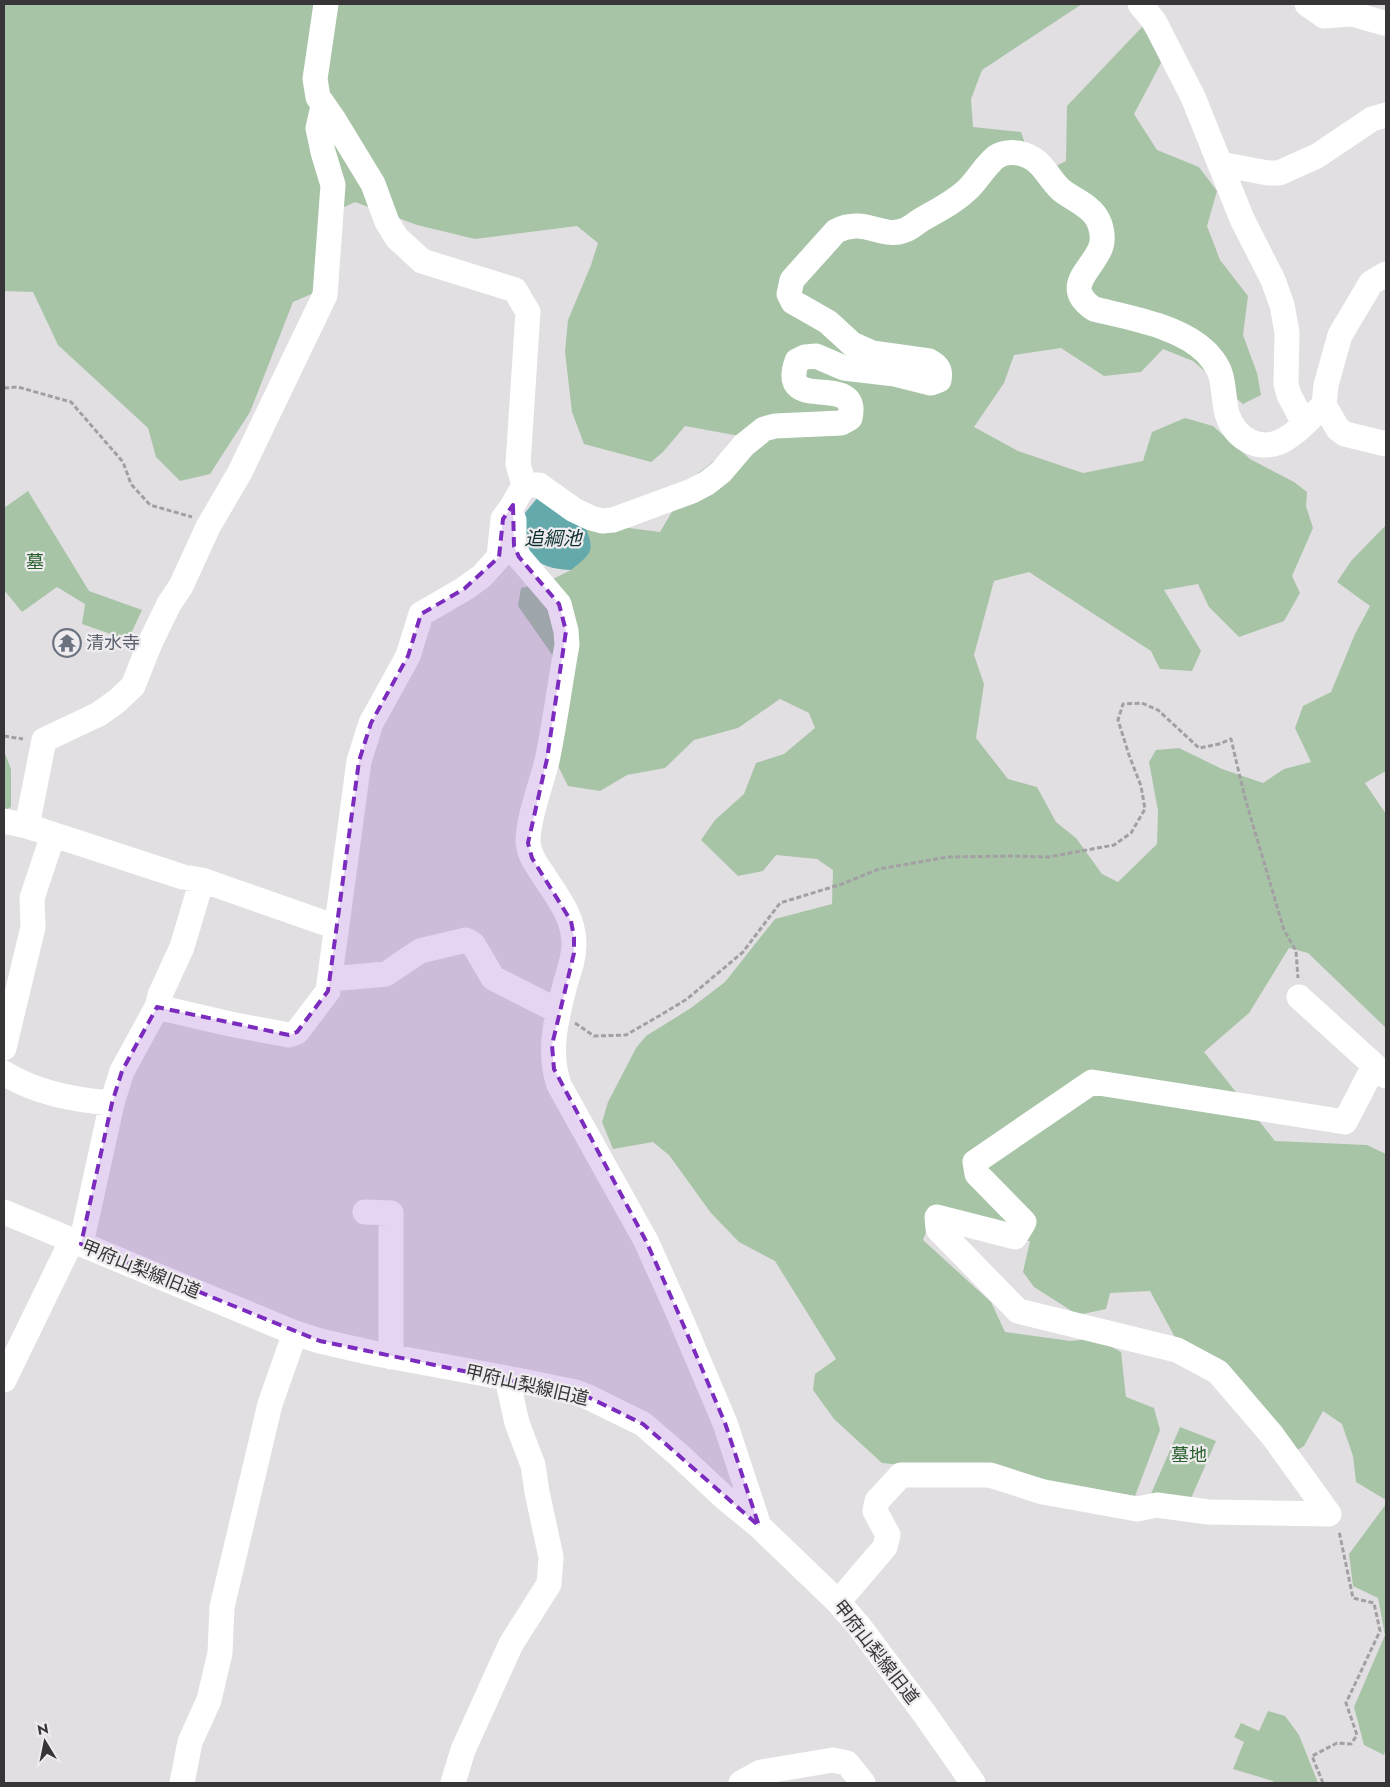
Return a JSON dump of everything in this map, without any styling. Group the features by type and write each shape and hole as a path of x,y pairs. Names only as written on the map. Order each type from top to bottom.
{"street":[{"path":"326,4 315,79 318,97 373,184 387,222 397,238 422,261 515,290 528,312 514,546 518,558 559,604 566,631 567,645 547,759 530,824 528,843 532,858 563,906 571,921 572,929 574,953 558,1011 552,1045 554,1069 559,1085 646,1241 673,1301 725,1423 759,1526"},
{"path":"1140,4 1154,21 1193,97 1242,219 1273,280 1282,305 1287,332 1288,395 1304,423"},
{"path":"1307,4 1324,16 1352,14 1385,24"},
{"path":"323,106 318,128 332,185 325,295 240,472 208,527 181,586 169,604 150,642 133,686 117,701 98,714 44,740 15,823 182,877 202,880 336,927"},
{"path":"1220,164 1268,173 1279,173 1317,156 1372,119 1386,116"},
{"path":"156,1007 288,1035 297,1032 328,991 359,761 371,723 408,656 421,614 464,590 482,576 499,557 503,518 518,495 539,485 574,510 602,521 613,520 692,491 707,483 721,472 744,445 764,429 775,426 842,424 850,418 852,410 850,402 843,395 806,391 798,385 794,378 797,361 805,357 816,356 844,368 894,374 931,383 939,380 940,372 937,366 929,361 872,353 852,344 828,322 793,302 790,294 792,280 836,231 845,226 859,225 891,233 904,230 954,201 969,188 997,157 1010,152 1021,154 1036,161 1045,169 1060,189 1097,218 1102,240 1100,250 1081,278 1079,286 1081,297 1086,304 1094,309 1183,335 1198,345 1218,367 1228,416 1235,429 1254,444 1262,446 1274,445 1288,438 1324,405"},
{"path":"1386,274 1371,283 1340,335 1326,386 1324,405 1338,430 1345,434 1386,444"},
{"path":"499,557 521,574 532,572"},
{"path":"6,1034 33,927 32,898 52,835"},
{"path":"4,1380 77,1242 112,1103 122,1071 156,1007 182,948 202,880"},
{"path":"330,979 386,974 420,951 466,940 473,944 493,978 558,1011"},
{"path":"1299,997 1380,1071 1345,1122 1092,1082 975,1162 977,1174 1024,1222 1014,1237 937,1217 938,1229 1018,1311 1177,1350 1218,1372 1272,1435 1328,1514"},
{"path":"4,1074 14,1080 52,1094 87,1101 112,1103"},
{"name":"甲府山梨線旧道","path":"4,1212 295,1333 320,1341 391,1356 575,1392 588,1396 643,1424 726,1499 759,1526 838,1602 883,1657 973,1783"},
{"path":"365,1212 391,1213 391,1356"},
{"path":"182,1783 190,1742 209,1700 218,1663 222,1607 270,1404 295,1333"},
{"path":"453,1783 463,1750 511,1644 549,1584 551,1557 533,1464 517,1423 507,1378"},
{"path":"838,1602 886,1547 888,1535 875,1511 877,1501 901,1475 990,1474 1043,1492 1137,1509 1157,1505 1208,1512 1328,1514"},
{"path":"741,1783 761,1772 833,1760 847,1763 863,1783"}],"path":[{"path":"4,388 18,387 71,402 123,462 130,484 150,505 190,516 208,527"},
{"path":"558,1011 594,1036 626,1035 687,999 742,952 780,903 842,884 879,869 948,857 1048,857 1114,846 1131,833 1145,809 1141,786 1118,720 1123,704 1142,703 1158,710 1199,748 1219,744 1231,739 1245,798 1284,930 1296,951 1299,997"},
{"path":"1323,1783 1312,1756 1337,1743 1350,1744 1357,1735 1346,1703 1380,1631 1374,1603 1353,1598 1338,1530 1328,1514"}],"highlighted area":[{"path":"513,505 514,546 519,557 559,604 566,631 547,759 528,843 532,858 571,921 574,937 574,953 552,1045 554,1069 646,1241 677,1310 725,1423 759,1526 643,1424 588,1397 320,1341 81,1244 112,1103 122,1071 157,1007 289,1035 297,1032 328,991 359,761 371,723 408,656 421,614 464,589 499,557 503,519"}],"green space":[{"path":"4,4 1082,4 982,70 971,99 973,127 1021,132 1036,176 1066,161 1067,106 1142,27 1160,53 1161,63 1134,114 1157,150 1199,167 1217,191 1207,226 1220,260 1248,296 1243,335 1257,373 1261,395 1243,404 1193,361 1163,349 1141,372 1104,376 1061,348 1014,355 1004,383 974,427 1018,451 1083,473 1143,461 1152,432 1185,418 1213,426 1250,459 1294,482 1307,492 1306,506 1313,528 1292,576 1300,593 1284,621 1239,637 1209,607 1198,584 1164,590 1201,651 1192,671 1160,669 1151,651 1029,572 994,581 974,655 984,684 976,738 1008,779 1037,787 1056,822 1076,838 1102,874 1118,882 1157,844 1158,811 1149,762 1156,750 1179,748 1222,769 1263,783 1284,769 1311,762 1295,728 1303,706 1331,692 1355,634 1370,606 1337,582 1351,561 1386,525 1386,771 1365,783 1386,814 1386,1028 1308,953 1289,948 1249,1013 1204,1052 1275,1141 1367,1145 1386,1154 1386,1500 1356,1482 1353,1456 1342,1424 1323,1411 1304,1446 1291,1454 1177,1341 1150,1291 1110,1293 1106,1309 1078,1315 1034,1287 1023,1272 1030,1241 983,1241 929,1224 923,1240 991,1302 1005,1332 1071,1341 1095,1338 1121,1352 1126,1397 1154,1408 1160,1430 1135,1496 989,1469 932,1468 882,1463 834,1419 813,1390 815,1374 836,1359 775,1261 739,1242 711,1213 669,1155 653,1142 613,1149 602,1122 608,1102 636,1048 646,1036 691,1008 725,982 775,919 832,904 833,870 817,859 776,855 763,871 738,876 701,840 715,820 744,794 756,763 784,754 815,728 809,713 780,699 738,728 694,740 665,768 627,775 600,791 568,786 553,756 565,673 518,606 521,588 547,582 571,570 584,522 660,532 692,478 745,437 685,426 663,452 651,462 584,444 572,412 565,352 568,320 598,243 577,226 475,239 417,225 355,202 322,217 323,289 293,302 250,412 210,474 180,481 156,457 148,428 58,345 33,292 4,291"},
{"name":"墓","path":"28,491 89,591 142,610 128,640 82,624 85,604 57,587 22,612 4,590 4,508"},
{"path":"4,751 11,769 11,807 4,811"},
{"name":"墓地","path":"1180,1427 1216,1441 1189,1503 1151,1494"},
{"path":"1386,1504 1386,1747 1384,1755 1364,1745 1354,1707 1385,1635 1378,1598 1353,1586 1349,1554"},
{"path":"1268,1711 1285,1716 1299,1735 1318,1783 1273,1783 1273,1781 1233,1769 1244,1742 1234,1737 1241,1723 1259,1731"}],"water":[{"name":"追綱池","path":"538,497 584,522 590,539 590,550 585,559 571,570 557,569 545,565 523,550 525,513"}],"place":[{"name":"清水寺","path":"67,643"}]}
